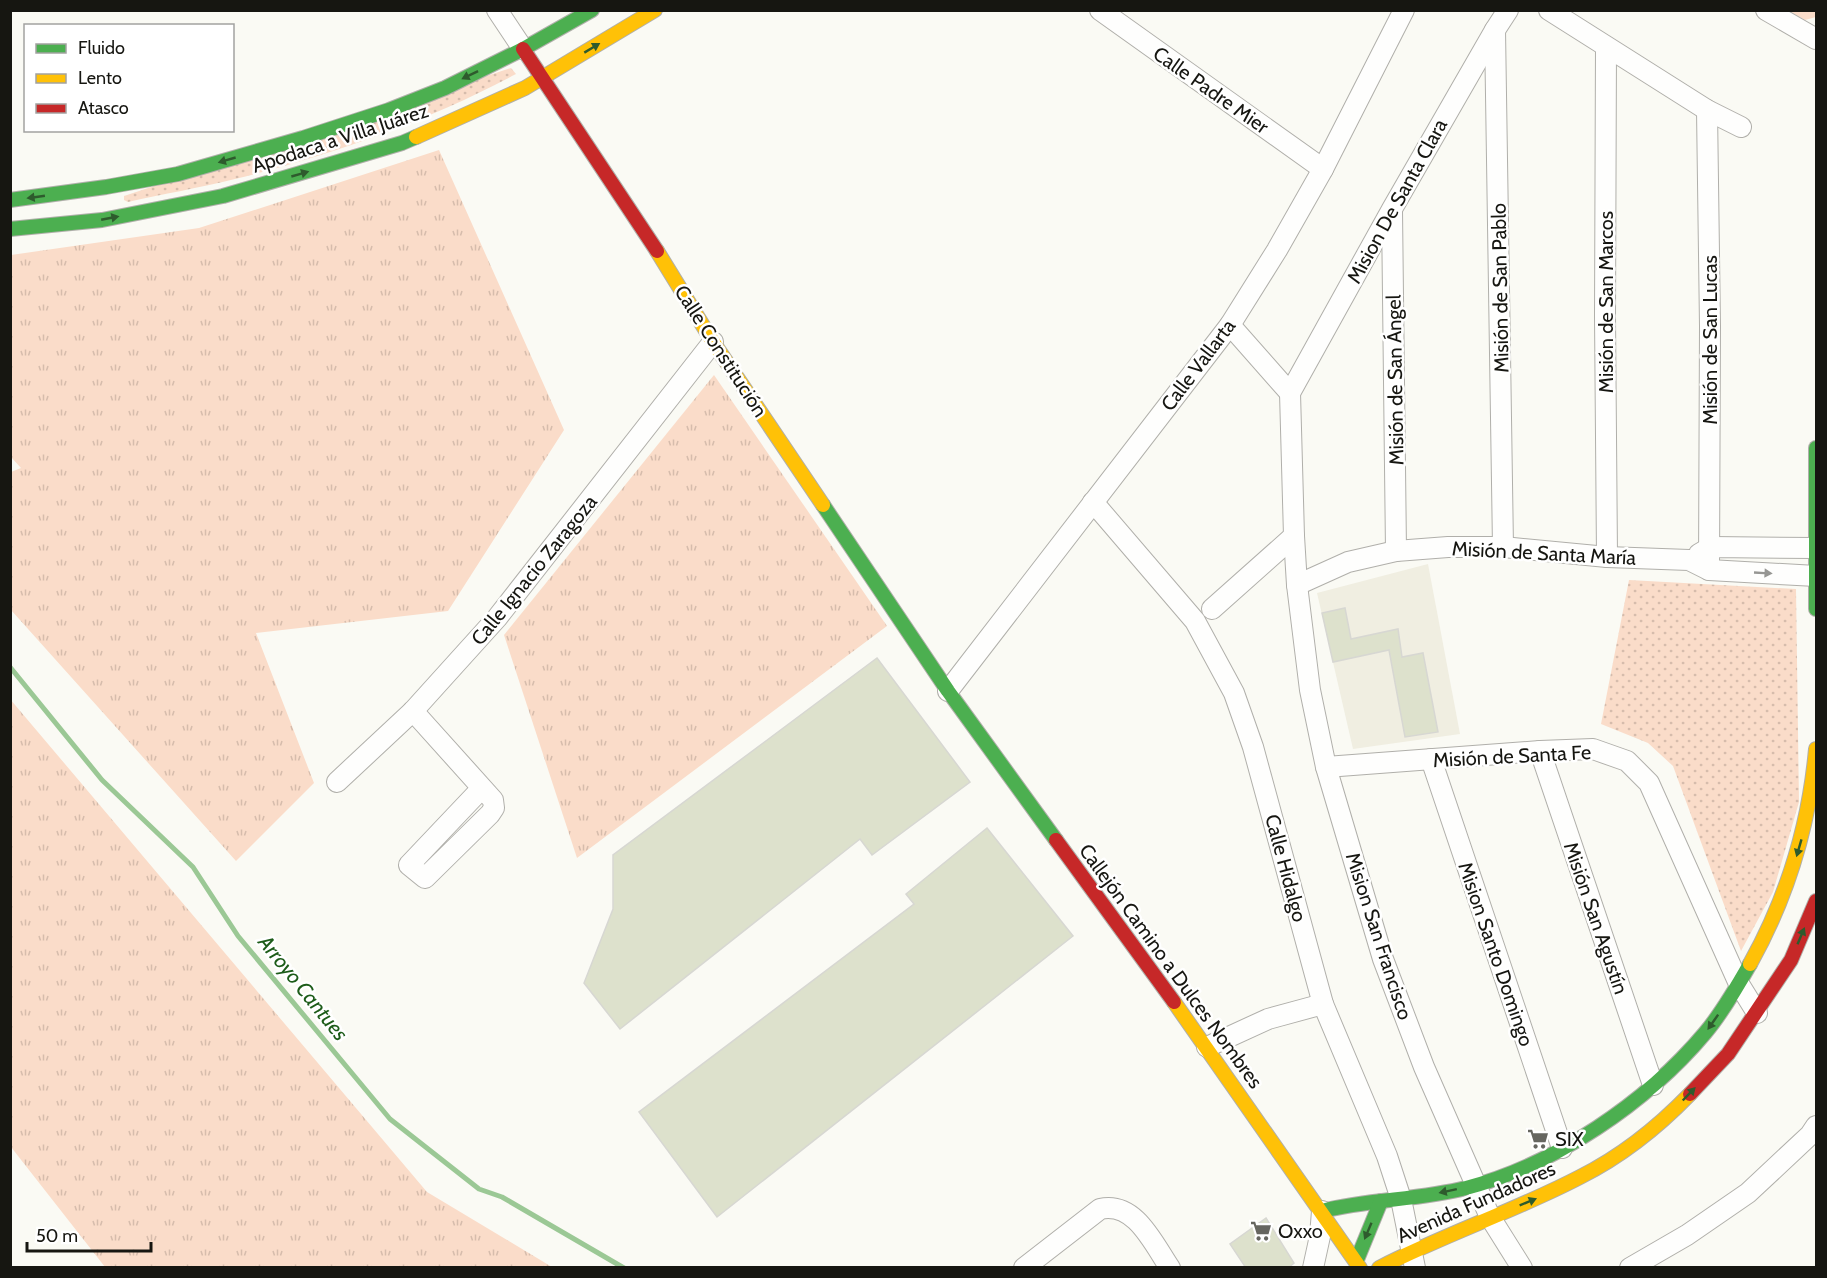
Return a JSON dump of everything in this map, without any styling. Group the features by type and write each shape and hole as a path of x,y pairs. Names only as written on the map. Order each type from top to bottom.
{"main road":[{"name":"Apodaca a Villa Juárez","path":"10,200 106,187 178,174 303,138 389,110 446,88 592,10"},
{"name":"Apodaca a Villa Juárez","path":"10,229 102,220 223,196 402,143 525,88 656,10"},
{"name":"Calle Constitución","path":"522,49 667,266 713,342 948,691"},
{"path":"1816,448 1816,609"},
{"name":"Callejón Camino a Dulces Nombres","path":"948,691 1207,1047 1358,1265"},
{"name":"Avenida Fundadores","path":"1322,1211 1475,1185 1533,1165 1614,1116 1653,1085 1706,1032 1739,984 1764,941 1789,882 1808,818 1816,749"},
{"name":"Avenida Fundadores","path":"1378,1268 1413,1259 1490,1217 1540,1197 1583,1176 1638,1140 1679,1105 1728,1054 1791,960 1816,901"},
{"name":"Avenida Fundadores","path":"1358,1265 1381,1202"}],"street":[{"name":"Calle Constitución","path":"497,10 522,49"},
{"name":"Calle Vallarta","path":"948,691 1230,324 1277,250 1323,169 1404,10"},
{"name":"Mision De Santa Clara","path":"1290,393 1392,209 1508,10"},
{"path":"1549,10 1707,110 1741,127"},
{"path":"1766,10 1816,39"},
{"name":"Calle Padre Mier","path":"1110,14 1323,169"},
{"name":"Misión de San Pablo","path":"1495,30 1503,547"},
{"name":"Misión de San Marcos","path":"1606,47 1607,557"},
{"name":"Misión de San Lucas","path":"1707,110 1711,547 1709,570"},
{"name":"Misión de San Ángel","path":"1392,209 1396,551"},
{"path":"1230,324 1290,393"},
{"name":"Calle Ignacio Zaragoza","path":"337,782 413,711 497,618 713,342"},
{"name":"Mision San Francisco","path":"1290,393 1297,585 1310,690 1326,767 1383,959 1424,1067 1490,1217 1522,1268"},
{"name":"Calle Hidalgo","path":"1093,502 1196,621 1234,693 1253,747 1323,1004 1387,1156 1401,1199 1413,1259"},
{"path":"1212,609 1294,537"},
{"name":"Misión de Santa María","path":"1297,585 1348,562 1396,551 1448,547 1503,547 1607,557 1689,560"},
{"path":"1689,560 1711,547 1816,548"},
{"path":"1689,560 1709,570 1816,576"},
{"path":"413,711 482,788 492,800 494,808 424,878 409,866 482,788"},
{"name":"Misión de Santa Fe","path":"1326,767 1593,749 1627,761 1648,783 1739,984 1757,1013"},
{"name":"Misión San Agustín","path":"1540,751 1653,1085"},
{"name":"Mision Santo Domingo","path":"1431,759 1563,1148"},
{"path":"1207,1047 1268,1019 1323,1004"},
{"path":"1630,1268 1687,1235 1748,1194 1814,1135"},
{"path":"1032,1265 1100,1209 1109,1207 1127,1212 1135,1218 1170,1268"},
{"path":"1313,1268 1320,1236 1322,1211"}],"shaded area":[{"path":"1428,564 1460,734 1353,749 1317,593"}],"green space":[{"path":"1789,11 1816,11 1816,17 1805,20"},
{"path":"511,68 516,74 483,91 414,122 343,148 222,182 128,202 124,200 124,196"},
{"path":"439,150 564,430 448,611 256,633 314,783 236,861 11,610 11,472 21,468 10,456 11,255 199,228"},
{"path":"714,375 887,626 577,858 504,635"},
{"path":"1629,580 1796,589 1799,802 1773,892 1741,951 1673,766 1648,743 1601,724"},
{"path":"10,699 427,1192 552,1267 105,1267 11,1147"}],"building":[{"path":"1345,608 1351,639 1398,629 1402,657 1423,653 1438,732 1405,737 1389,650 1333,662 1322,613"},
{"path":"877,658 970,782 872,855 860,839 620,1029 584,983 613,909 613,855"},
{"path":"987,828 1073,936 717,1217 639,1112 914,904 906,894"},
{"name":"Oxxo","path":"1266,1218 1294,1263 1288,1268 1246,1268 1230,1244"}],"waterway":[{"name":"Arroyo Cantues","path":"10,667 102,780 193,867 238,936 390,1119 479,1189 502,1197 624,1268"}],"traffic: fast":[{"path":"10,200 106,187 178,174 303,138 389,110 445,88 523,49 592,10"},
{"path":"10,229 102,220 223,196 416,137"},
{"path":"1816,448 1816,609"},
{"path":"823,505 948,691 1056,840"},
{"path":"1322,1211 1466,1188 1533,1164 1565,1147 1597,1128 1627,1106 1682,1059 1717,1017 1750,964"},
{"path":"1356,1262 1381,1201"}],"traffic: slow":[{"path":"416,137 525,88 655,10"},
{"path":"657,251 713,342 823,505"},
{"path":"1750,964 1775,913 1795,860 1808,806 1816,749"},
{"path":"1174,1002 1360,1268"},
{"path":"1379,1268 1530,1201 1595,1169 1638,1140 1690,1094"}],"traffic: jam":[{"path":"523,49 657,251"},
{"path":"1056,840 1174,1002"},
{"path":"1690,1094 1728,1054 1791,960 1816,901"}],"place":[{"name":"SIX","path":"1538,1139"},
{"name":"Oxxo","path":"1261,1231"}]}
